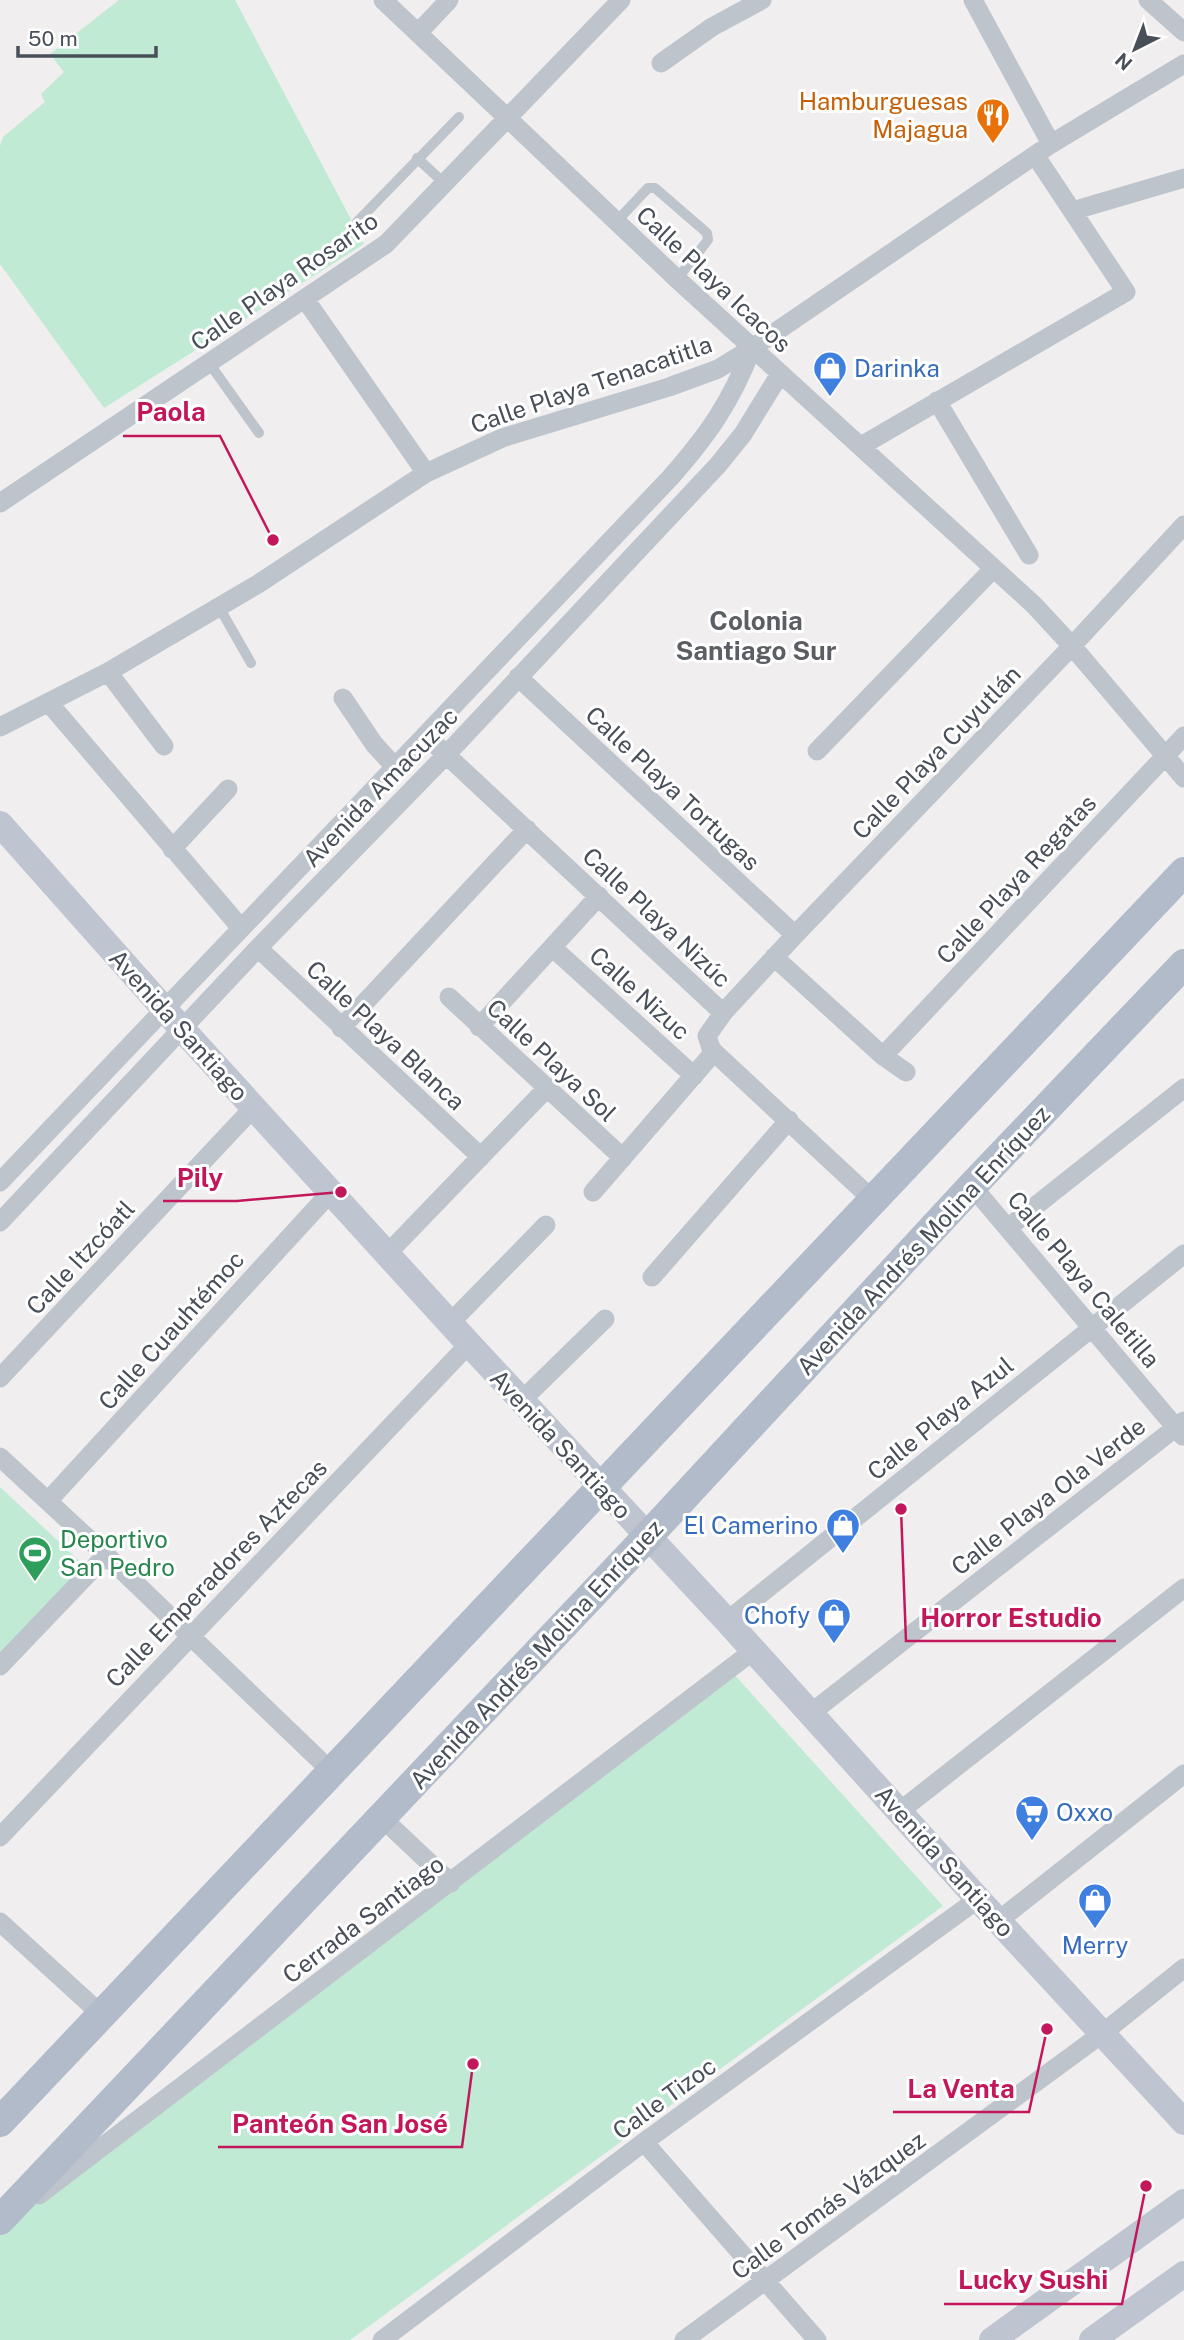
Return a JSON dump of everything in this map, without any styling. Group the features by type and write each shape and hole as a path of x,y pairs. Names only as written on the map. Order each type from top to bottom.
{"main road":[{"path":"0,2122 1184,872"},
{"name":"Avenida Andrés Molina Enríquez","path":"0,2222 647,1537 972,1186 1184,964"}],"street":[{"name":"Calle Playa Icacos","path":"383,0 677,279 1034,605 1184,778"},
{"path":"418,33 449,0"},
{"name":"Calle Playa Rosarito","path":"0,503 386,244 621,0"},
{"path":"661,63 712,27 762,0"},
{"path":"861,446 1125,292 1072,211 973,0"},
{"path":"1148,0 1184,32"},
{"name":"Calle Playa Tenacatitla","path":"0,727 108,672 258,584 426,473 502,438 669,387 718,369 1043,149 1184,64"},
{"path":"1072,211 1184,178"},
{"path":"304,299 426,473"},
{"name":"Avenida Amacuzac","path":"0,1182 696,448 737,387 752,348"},
{"name":"Avenida Amacuzac","path":"0,1222 258,948 446,755 718,465 743,433 780,374"},
{"path":"937,401 1029,555"},
{"name":"Calle Playa Cuyutlán","path":"723,1013 1184,525"},
{"path":"817,751 993,569"},
{"path":"108,672 164,746"},
{"name":"Calle Playa Tortugas","path":"518,677 795,935"},
{"path":"343,698 374,744 395,766"},
{"path":"49,703 242,928"},
{"name":"Calle Playa Nizúc","path":"425,735 723,1013 707,1036 714,1052"},
{"name":"Calle Playa Regatas","path":"883,1056 1184,736"},
{"path":"172,849 228,789"},
{"name":"Avenida Santiago","path":"0,824 164,1010 1184,2122"},
{"path":"341,1028 527,829"},
{"path":"480,1027 599,896"},
{"name":"Calle Nizuc","path":"553,947 694,1076"},
{"name":"Calle Playa Blanca","path":"258,948 481,1157"},
{"path":"774,957 883,1056 906,1072"},
{"name":"Calle Playa Sol","path":"449,997 623,1158"},
{"path":"593,1192 714,1052 873,1200"},
{"path":"387,1254 548,1087"},
{"path":"1009,1227 1184,1088"},
{"name":"Calle Itzcóatl","path":"0,1378 254,1107"},
{"path":"652,1277 789,1120"},
{"name":"Calle Playa Caletilla","path":"972,1186 1181,1428"},
{"name":"Calle Cuauhtémoc","path":"48,1501 331,1192"},
{"path":"450,1323 547,1225"},
{"name":"Calle Playa Azul","path":"727,1621 1184,1254"},
{"path":"521,1401 605,1319"},
{"name":"Calle Emperadores Aztecas","path":"0,1837 469,1344"},
{"name":"Calle Playa Ola Verde","path":"811,1713 1181,1428"},
{"path":"0,1457 332,1772"},
{"path":"0,1665 106,1555"},
{"path":"900,1811 1184,1588"},
{"name":"Cerrada Santiago","path":"0,2222 753,1651"},
{"path":"998,1921 1184,1774"},
{"path":"382,1818 450,1883"},
{"name":"Calle Tizoc","path":"394,2337 644,2142 978,1899"},
{"path":"0,1923 103,2015"},
{"name":"Calle Tomás Vázquez","path":"684,2340 1103,2033 1184,1968"},
{"path":"644,2142 817,2340"},
{"path":"992,2340 1184,2202"},
{"path":"1092,2340 1184,2274"}],"lane":[{"path":"357,222 459,117"},
{"path":"417,158 444,183"},
{"path":"616,222 649,188 655,188 707,233 708,240 677,279"},
{"path":"209,363 260,433"},
{"path":"219,607 251,663"}],"green space":[{"path":"119,0 235,0 364,244 104,408 0,264 0,146 3,137 45,102 41,94 64,72 50,54"},
{"name":"Deportivo San Pedro","path":"0,1487 86,1567 0,1657"},
{"path":"733,1673 943,1906 350,2340 0,2340 0,2234 12,2222"}],"place":[{"name":"Hamburguesas Majagua","path":"993,145"},
{"name":"Darinka","path":"830,398"},
{"name":"Paola","path":"273,540"},
{"name":"Pily","path":"341,1192"},
{"name":"Horror Estudio","path":"901,1509"},
{"name":"El Camerino","path":"843,1555"},
{"name":"Deportivo San Pedro","path":"35,1583"},
{"name":"Chofy","path":"834,1645"},
{"name":"Oxxo","path":"1032,1842"},
{"name":"Merry","path":"1095,1930"},
{"name":"La Venta","path":"1047,2029"},
{"name":"Panteón San José","path":"473,2064"},
{"name":"Lucky Sushi","path":"1146,2186"}],"district":[{"name":"Colonia Santiago Sur","path":"756,635"}]}
